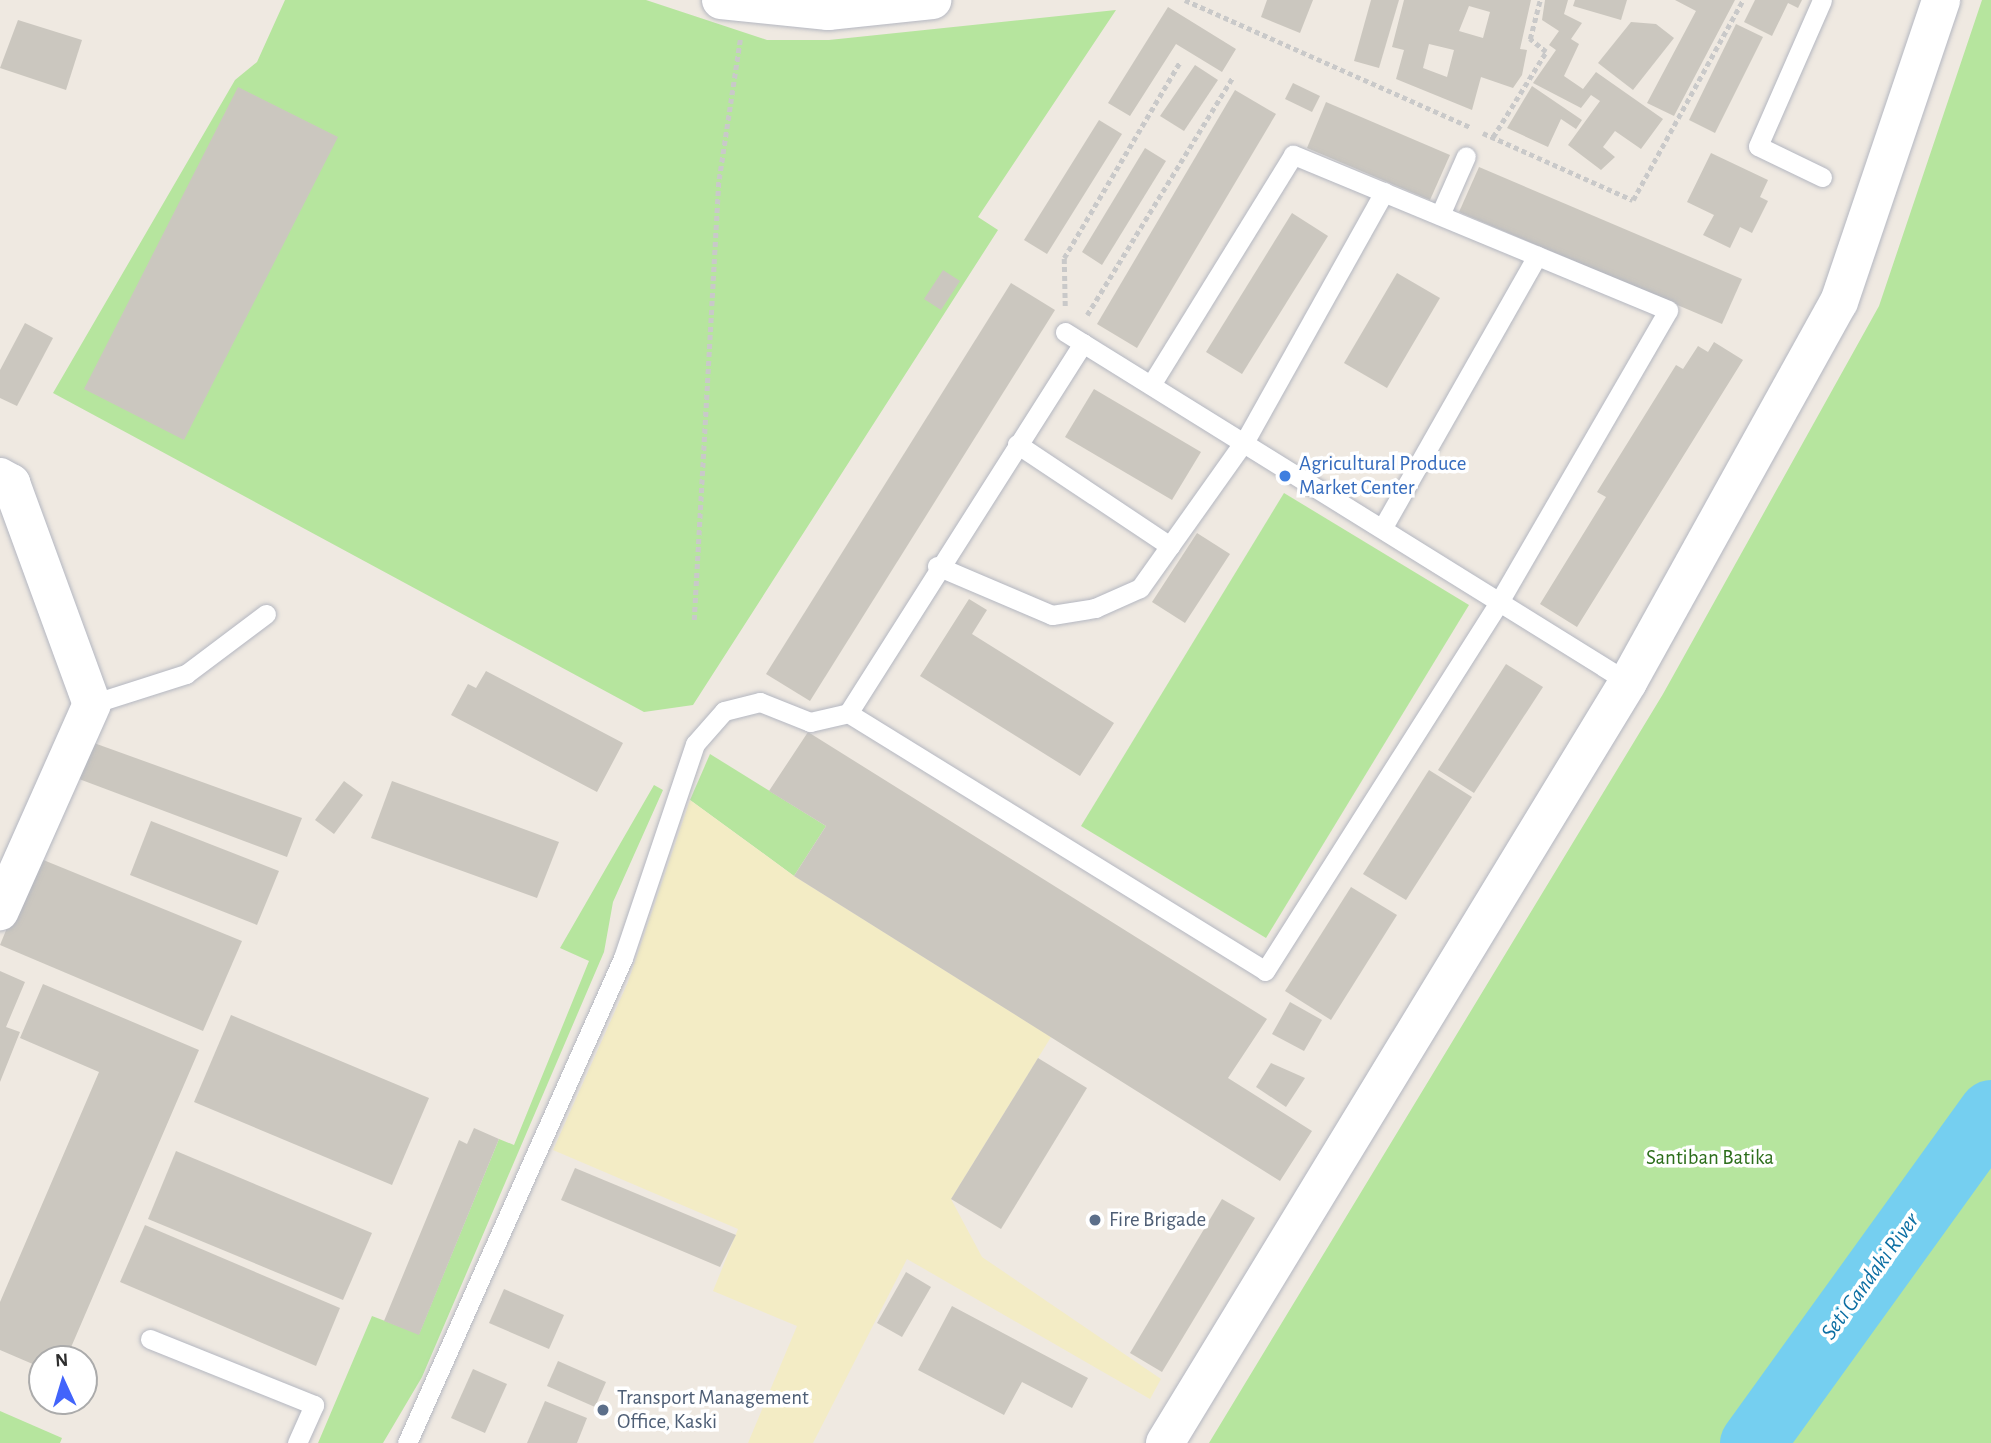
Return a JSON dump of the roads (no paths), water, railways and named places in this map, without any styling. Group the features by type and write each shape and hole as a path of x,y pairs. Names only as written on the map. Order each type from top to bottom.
{"street":[{"path":"732,2 828,11 932,0"},
{"path":"1165,1443 1628,681 1839,302 1941,0"},
{"path":"0,477 11,483 92,704 0,911"}],"lane":[{"path":"1822,0 1758,146 1822,177"},
{"path":"407,1443 623,958 695,744 724,711 760,702 810,722 848,713 1265,971 1499,602 1668,310 1293,155 1151,385"},
{"path":"1440,215 1466,156"},
{"path":"937,566 1052,615 1095,608 1140,587 1246,439 1384,192"},
{"path":"1383,527 1537,256"},
{"path":"848,713 937,566 1017,444 1074,337 1246,439 1499,602 1628,681"},
{"path":"1017,444 1170,546"},
{"path":"92,704 187,674 266,614"},
{"path":"150,1339 314,1405 297,1443"}],"waterway":[{"name":"Seti Gandaki River","path":"1752,1443 1991,1112"}],"place":[{"name":"Agricultural Produce Market Center","path":"1285,476"},
{"name":"Fire Brigade","path":"1095,1220"},
{"name":"Transport Management Office, Kaski","path":"603,1410"}],"park label":[{"name":"Santiban Batika","path":"1710,1158"}]}
